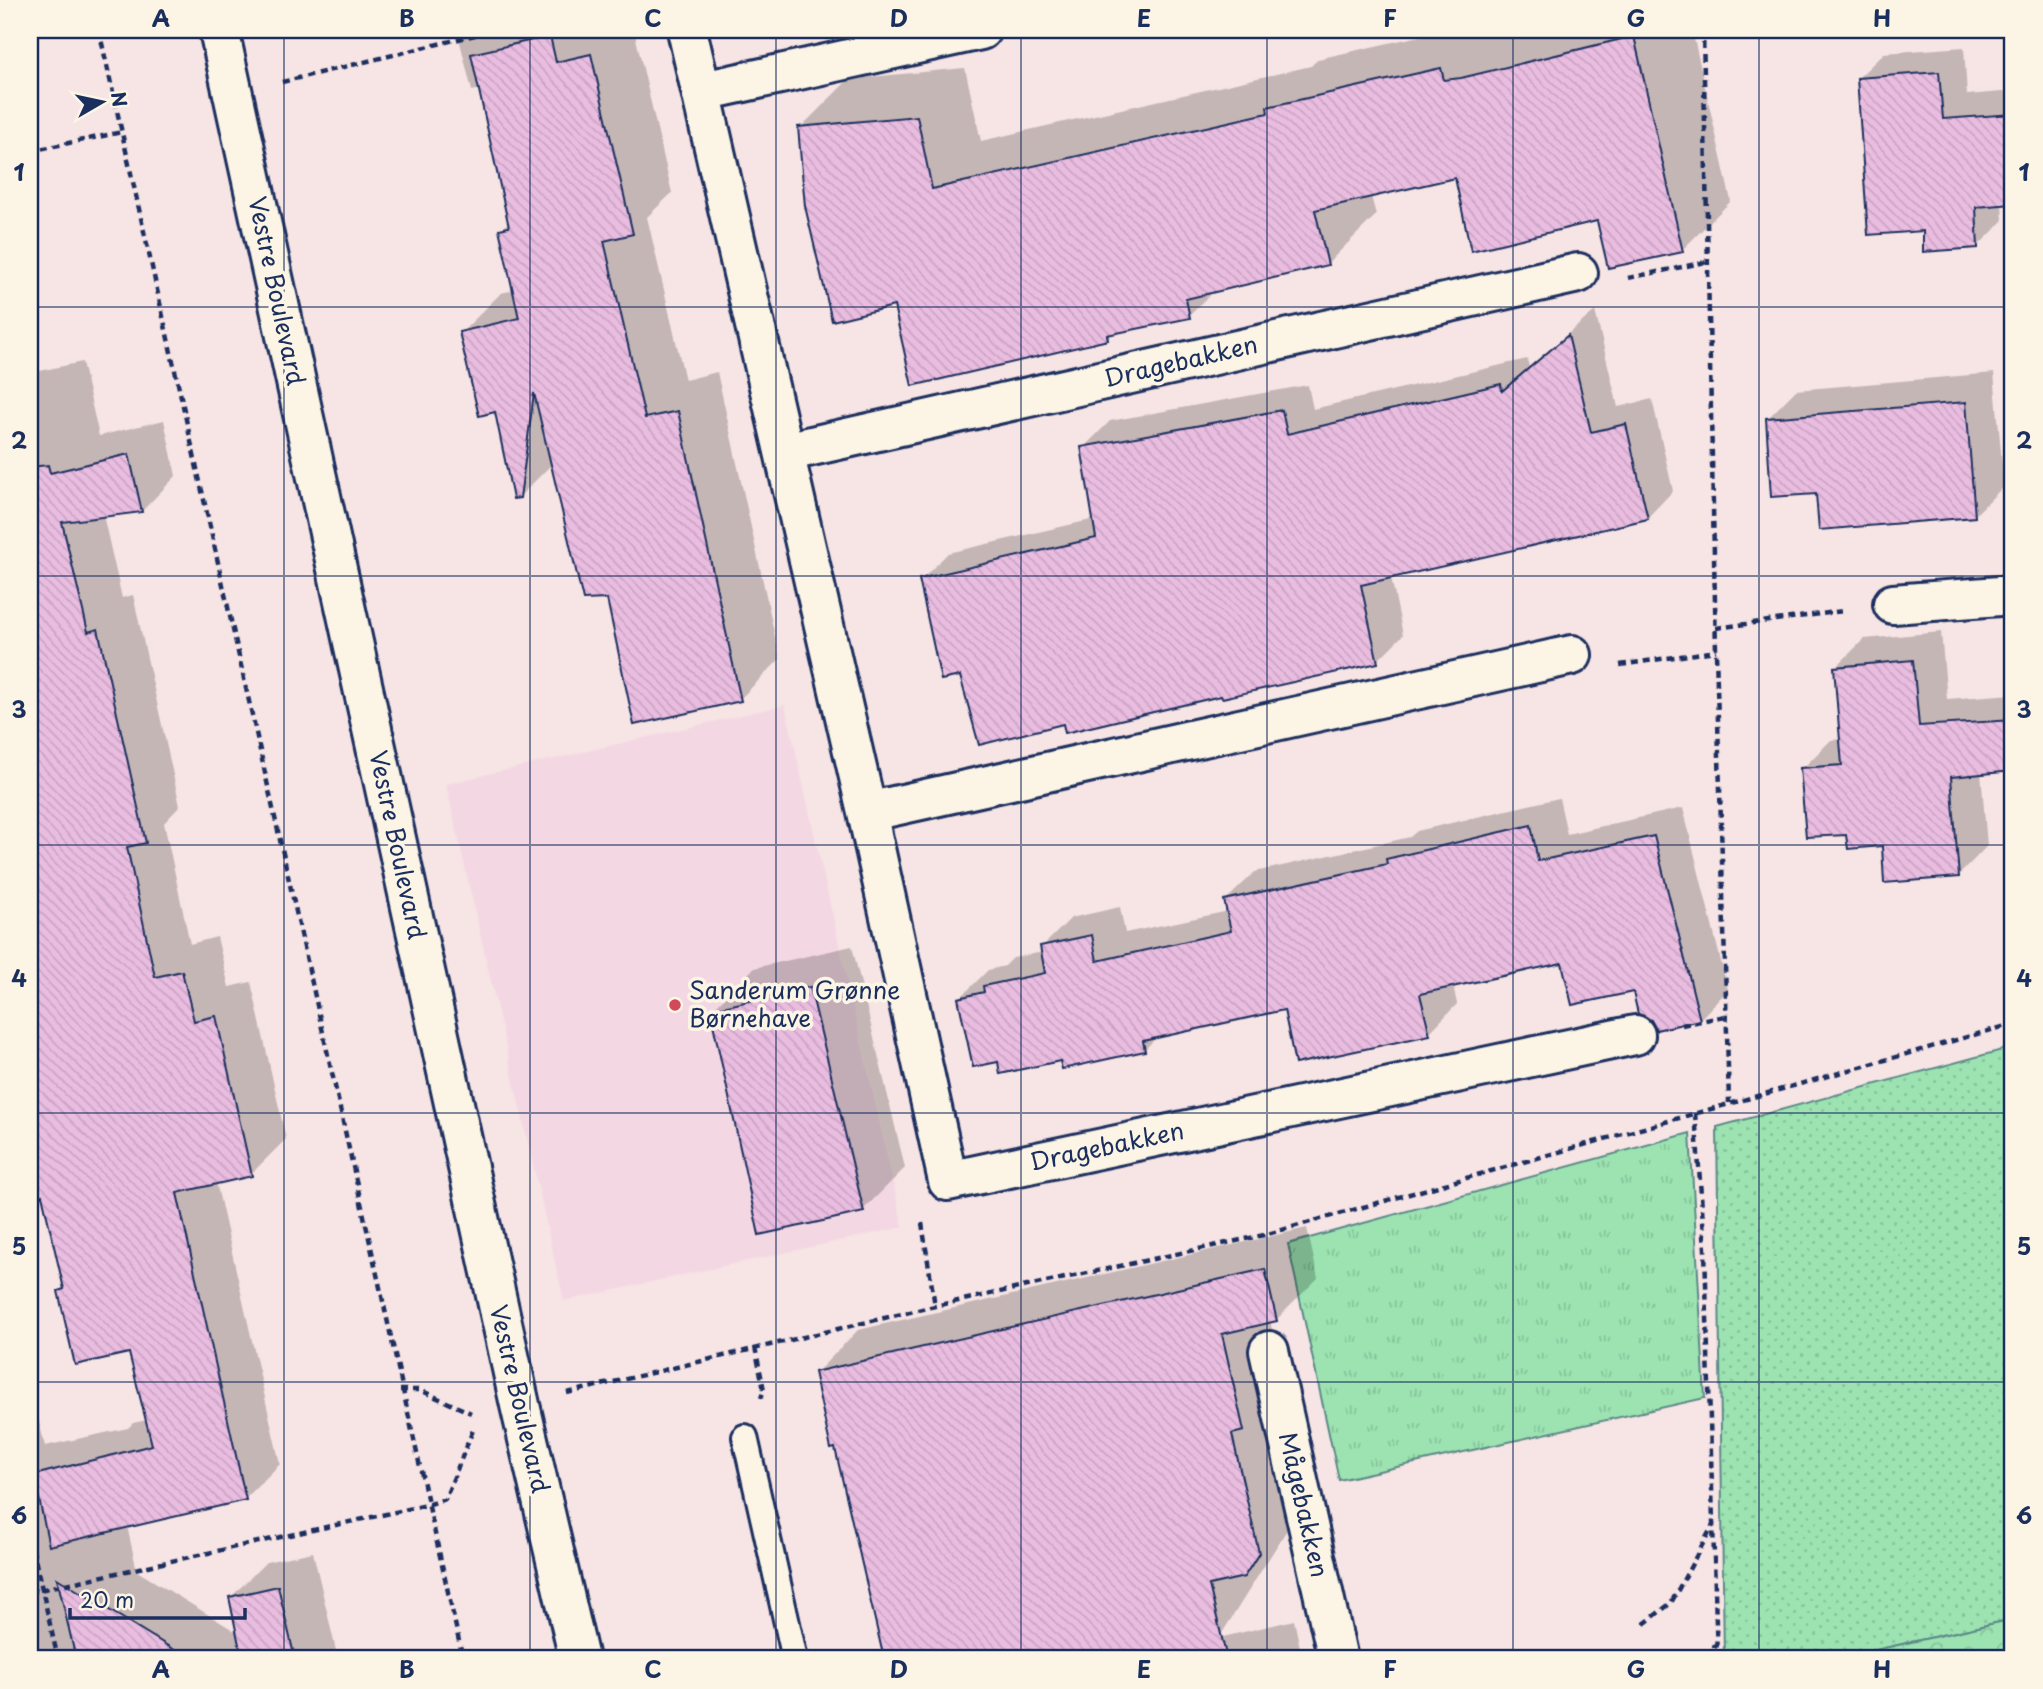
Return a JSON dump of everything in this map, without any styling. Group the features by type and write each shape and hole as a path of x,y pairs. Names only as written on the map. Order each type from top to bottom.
{"street":[{"name":"Vestre Boulevard","path":"219,30 520,1405 579,1659"},
{"path":"687,30 867,812 948,1181"},
{"path":"703,91 981,30"},
{"name":"Dragebakken","path":"785,452 1578,273"},
{"path":"1893,604 2013,595"},
{"path":"867,812 1572,655"},
{"name":"Dragebakken","path":"948,1181 1635,1035"},
{"name":"Mågebakken","path":"1269,1351 1338,1659"}],"lane":[{"path":"745,1437 795,1659"}],"path":[{"path":"99,30 400,1390 463,1659"},
{"path":"233,93 496,30"},
{"path":"1703,30 1706,262 1729,1103"},
{"path":"30,151 122,132"},
{"path":"1578,273 1594,285 1706,262"},
{"path":"1716,628 1893,604"},
{"path":"1572,655 1590,669 1716,651"},
{"path":"400,1390 420,1390 478,1417 935,1306 1264,1235 2013,1024"},
{"path":"1695,1113 1705,1249 1717,1659"},
{"path":"935,1306 921,1212 948,1181"},
{"path":"30,1592 427,1506 445,1499 478,1417"},
{"path":"1644,1624 1671,1603 1715,1522"},
{"path":"30,1537 58,1659"},
{"path":"1710,1659 1717,1640"}],"shaded area":[{"name":"Sanderum Grønne Børnehave","path":"785,705 903,1227 564,1301 446,784"}],"green space":[{"path":"2013,1047 2013,1619 1836,1659 1724,1659 1717,1127"},
{"path":"1690,1133 1705,1398 1339,1480 1288,1244"},
{"path":"2013,1619 2013,1659 1836,1659"}],"building":[{"path":"550,36 556,62 591,54 633,234 604,241 645,418 678,411 741,701 634,725 607,599 583,600 534,393 520,498 513,499 495,412 479,416 459,332 519,318 499,229 509,227 471,54"},
{"path":"1634,36 1683,252 1608,268 1597,221 1471,251 1455,178 1315,210 1328,265 1186,299 1190,318 1107,335 1108,340 912,386 894,306 832,321 805,206 798,127 917,116 932,189 1268,113 1267,107 1441,68 1444,80 1461,78"},
{"path":"1939,72 1943,119 2013,114 2013,204 1976,207 1978,248 1923,252 1923,231 1868,235 1857,78"},
{"path":"1568,335 1591,432 1626,424 1648,519 1361,585 1378,663 1065,733 1063,724 979,745 960,676 941,680 919,579 1096,538 1081,447 1282,410 1287,434 1501,384 1502,391"},
{"path":"1966,402 1975,517 1819,530 1816,494 1771,497 1766,418"},
{"path":"129,454 142,512 62,522 88,632 98,629 146,843 127,847 155,977 182,971 194,1021 216,1016 252,1176 177,1193 246,1500 49,1546 34,1475 152,1445 129,1353 75,1365 58,1291 64,1289 42,1195 37,1196 30,1164 30,467 48,465 50,473"},
{"path":"1913,660 1919,726 2013,720 2013,771 1951,777 1959,877 1884,883 1882,846 1848,849 1846,835 1806,837 1800,768 1842,765 1834,667"},
{"path":"1531,825 1538,861 1654,836 1700,1020 1656,1030 1651,1020 1638,1014 1633,992 1572,1005 1562,963 1420,994 1430,1035 1295,1064 1284,1010 1143,1041 1145,1051 1062,1069 1060,1061 1000,1074 998,1062 973,1067 958,998 984,992 983,986 1045,973 1040,946 1092,935 1097,961 1231,931 1224,900 1387,864 1386,859"},
{"path":"810,987 864,1212 759,1235 710,1010"},
{"path":"1265,1269 1277,1321 1222,1334 1244,1431 1232,1434 1259,1553 1244,1577 1209,1585 1227,1659 884,1659 835,1448 831,1449 814,1372"},
{"path":"57,1578 189,1659 76,1659"},
{"path":"278,1586 295,1659 242,1659 229,1597"}],"place":[{"name":"Sanderum Grønne Børnehave","path":"675,1005"}]}
